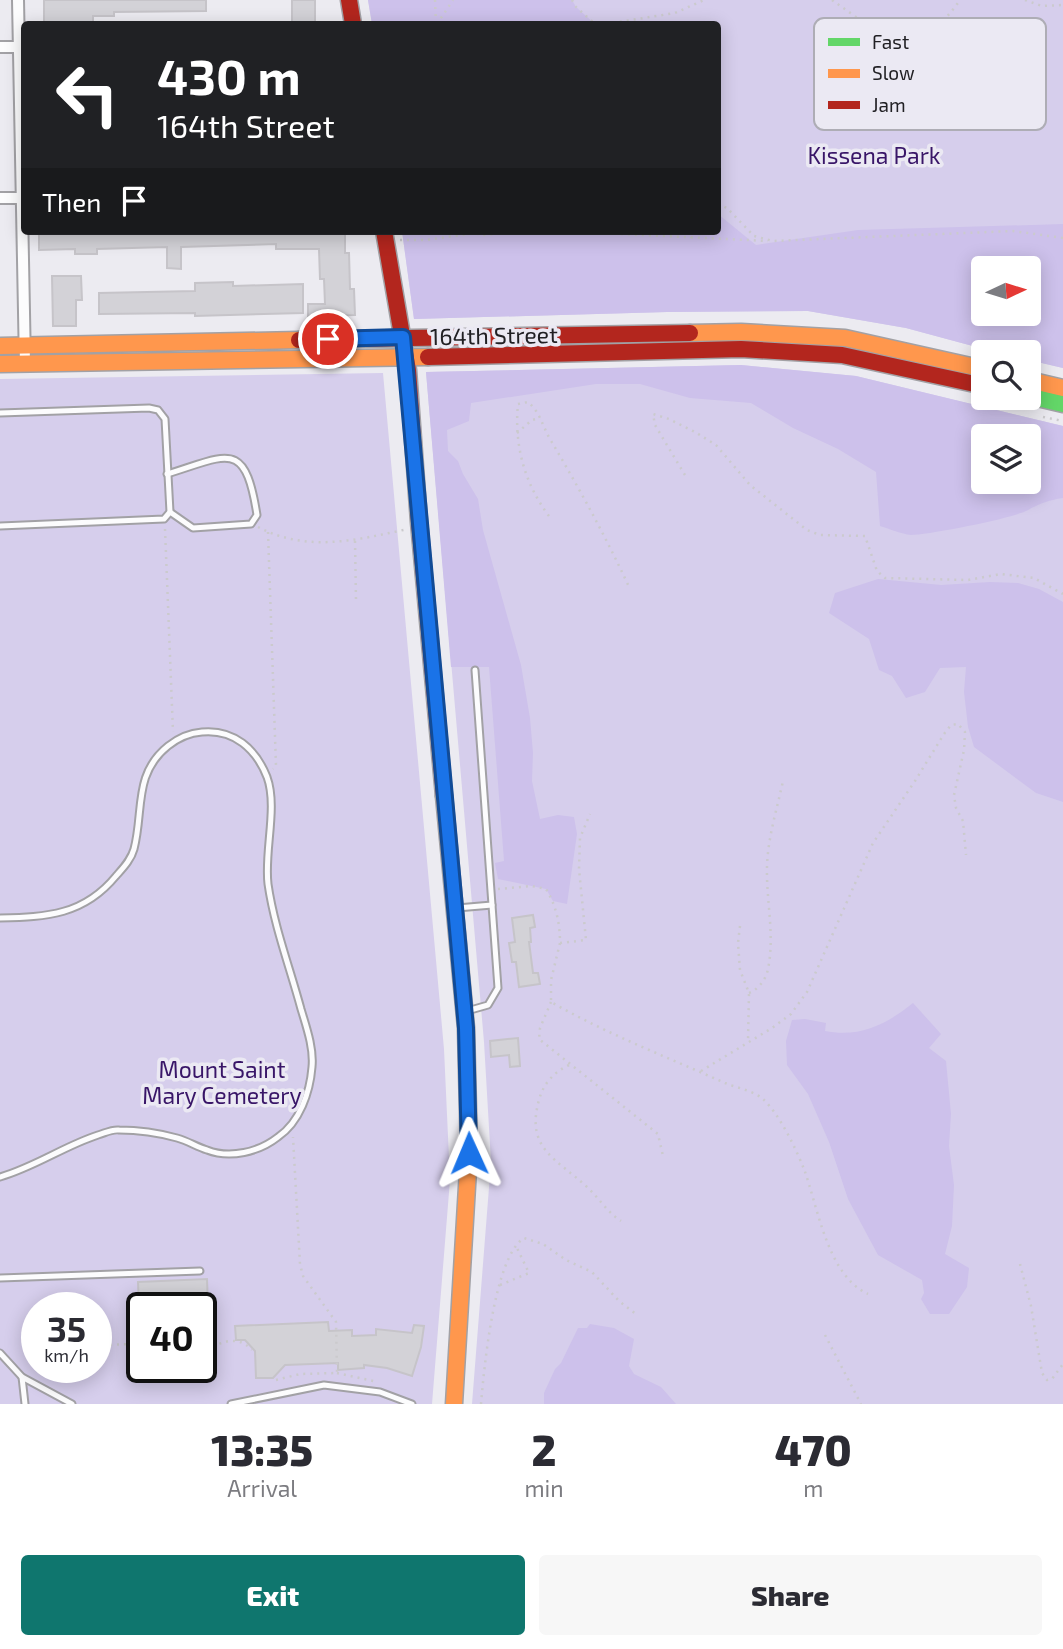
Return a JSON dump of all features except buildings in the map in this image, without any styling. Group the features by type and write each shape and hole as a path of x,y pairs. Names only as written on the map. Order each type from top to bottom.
{"street":[{"path":"18,0 21,35"},
{"path":"349,0 352,21"},
{"path":"0,47 21,47"},
{"path":"0,198 21,198"},
{"path":"24,235 25,363"},
{"path":"385,235 406,357 464,1012 469,1153 454,1404"},
{"name":"164th Street","path":"0,346 403,337 792,333 845,338 971,366"},
{"name":"164th Street","path":"0,364 741,349 842,355 971,383"},
{"path":"1041,383 1063,388"},
{"path":"1041,399 1063,404"}],"lane":[{"path":"0,413 149,408 158,410 165,419 170,512 164,519 0,526"},
{"path":"167,474 217,458 238,461 245,468 257,515 251,524 193,528 170,512"},
{"path":"464,1012 488,1006 498,988 475,670"},
{"path":"0,918 50,915 75,909 93,898 111,883 127,864 133,851 145,778 156,755 179,738 202,732 233,736 252,750 266,775 271,791 268,881 308,1034 312,1065 305,1098 297,1118 278,1138 251,1150 230,1156 180,1139 116,1129 72,1143 35,1164 0,1177"},
{"path":"455,908 492,905"},
{"path":"0,1278 200,1270"},
{"path":"0,1353 21,1376"},
{"path":"23,1383 25,1404"},
{"path":"33,1383 72,1404"},
{"path":"230,1404 324,1385 380,1392 412,1404"}],"path":[{"path":"435,0 437,21"},
{"path":"440,21 453,0"},
{"path":"572,0 592,21"},
{"path":"625,21 675,13 704,0"},
{"path":"832,0 858,18"},
{"path":"946,18 960,0"},
{"path":"1025,0 1042,6 1063,5"},
{"path":"721,205 727,208 754,236 773,241"},
{"path":"663,235 773,241 1013,231 1063,238"},
{"path":"400,240 427,240 456,235"},
{"path":"549,516 530,482 518,452 518,404 528,402 537,410 546,432 602,530 630,589"},
{"path":"685,475 655,425 653,414 669,419 716,445 750,485 807,530 820,535 865,536 877,570 885,578 968,580 1001,574 1034,578 1063,594"},
{"path":"1043,417 1063,421"},
{"path":"517,433 532,420 540,418"},
{"path":"164,519 173,742"},
{"path":"251,524 298,542 355,541 408,529"},
{"path":"266,775 276,766 268,532"},
{"path":"355,541 356,600"},
{"path":"701,1071 790,1014 807,992 873,843 944,734 951,725 958,724 965,732 964,750 954,795 956,808 963,821 966,856"},
{"path":"749,993 758,989 768,971 770,941 767,865 770,832 783,781"},
{"path":"559,943 586,940 579,869 580,838 590,814"},
{"path":"491,890 532,886 546,889 553,901 560,929 551,980 551,1002 540,1028 539,1039 658,1134 663,1156"},
{"path":"740,926 737,943 740,970 749,993 748,1042"},
{"path":"551,1002 626,1041 762,1098 780,1119 803,1168 835,1259 858,1289 868,1294"},
{"path":"569,1065 549,1079 542,1090 534,1122 538,1141 552,1159 577,1177 611,1215 621,1222"},
{"path":"292,1123 300,1264 303,1276 336,1322 337,1373"},
{"path":"481,1404 495,1297 516,1244 524,1238 543,1244 566,1260 592,1272 619,1301 636,1314"},
{"path":"500,1284 528,1273 516,1244"},
{"path":"1020,1264 1031,1306 1042,1373 1047,1380 1052,1379 1063,1364"},
{"path":"825,1335 861,1404"},
{"path":"217,1345 225,1340 247,1344 252,1350"},
{"path":"276,1380 300,1374 337,1373 383,1383 380,1392"}],"green space":[{"name":"Kissena Park","path":"368,0 1063,0 1063,368 1041,363 1041,340 971,340 971,346 906,328 808,311 414,319 403,235 721,235 721,21 372,21"},
{"path":"741,365 856,376 971,404 971,410 997,410 1063,426 1063,1404 472,1404 491,1162 484,1042 426,372"},
{"name":"Mount Saint Mary Cemetery","path":"383,373 444,1049 450,1180 432,1404 0,1404 0,379"}],"shaded area":[{"path":"368,0 572,0 592,21 372,21"},
{"path":"721,216 756,245 858,230 1063,224 1063,368 1041,363 1041,340 971,340 971,346 906,328 808,311 414,319 403,235 721,235"},
{"path":"741,365 856,376 971,404 971,410 997,410 1063,426 1063,498 990,521 911,535 880,526 876,472 751,403 690,398 640,384 596,384 471,403 469,421 447,430 448,451 458,461 478,499 483,530 521,665 530,718 532,781 540,819 558,815 574,817 577,834 567,904 553,901 546,889 498,879 495,863 504,861 489,667 451,667 426,372"},
{"path":"878,579 941,585 1018,583 1039,589 1063,602 1063,802 1036,793 974,747 968,727 964,692 966,667 940,668 925,692 906,698 892,676 879,670 869,639 829,613 835,593"},
{"path":"913,1003 941,1034 929,1048 946,1061 951,1114 949,1146 954,1185 952,1226 945,1254 969,1268 967,1287 949,1314 930,1314 921,1299 924,1293 922,1280 878,1255 848,1199 829,1142 808,1094 787,1065 786,1041 792,1020 805,1019 826,1023 825,1031 850,1033 883,1023"},
{"path":"590,1324 614,1328 634,1339 629,1366 634,1374 661,1387 676,1404 544,1404 544,1393 578,1328 587,1328"}],"traffic: fast":[{"path":"1041,399 1063,404"}],"traffic: slow":[{"path":"690,333 741,332 845,338 971,366"},
{"path":"0,346 299,340"},
{"path":"0,364 428,357"},
{"path":"1041,383 1063,388"},
{"path":"444,796 466,1028 469,1153 454,1404"}],"traffic: jam":[{"path":"349,0 352,21"},
{"path":"385,235 408,370 444,796"},
{"path":"299,340 690,333"},
{"path":"428,357 741,349 842,355 971,383"}],"route":[{"path":"328,339 403,337 466,1028 469,1153"}]}
